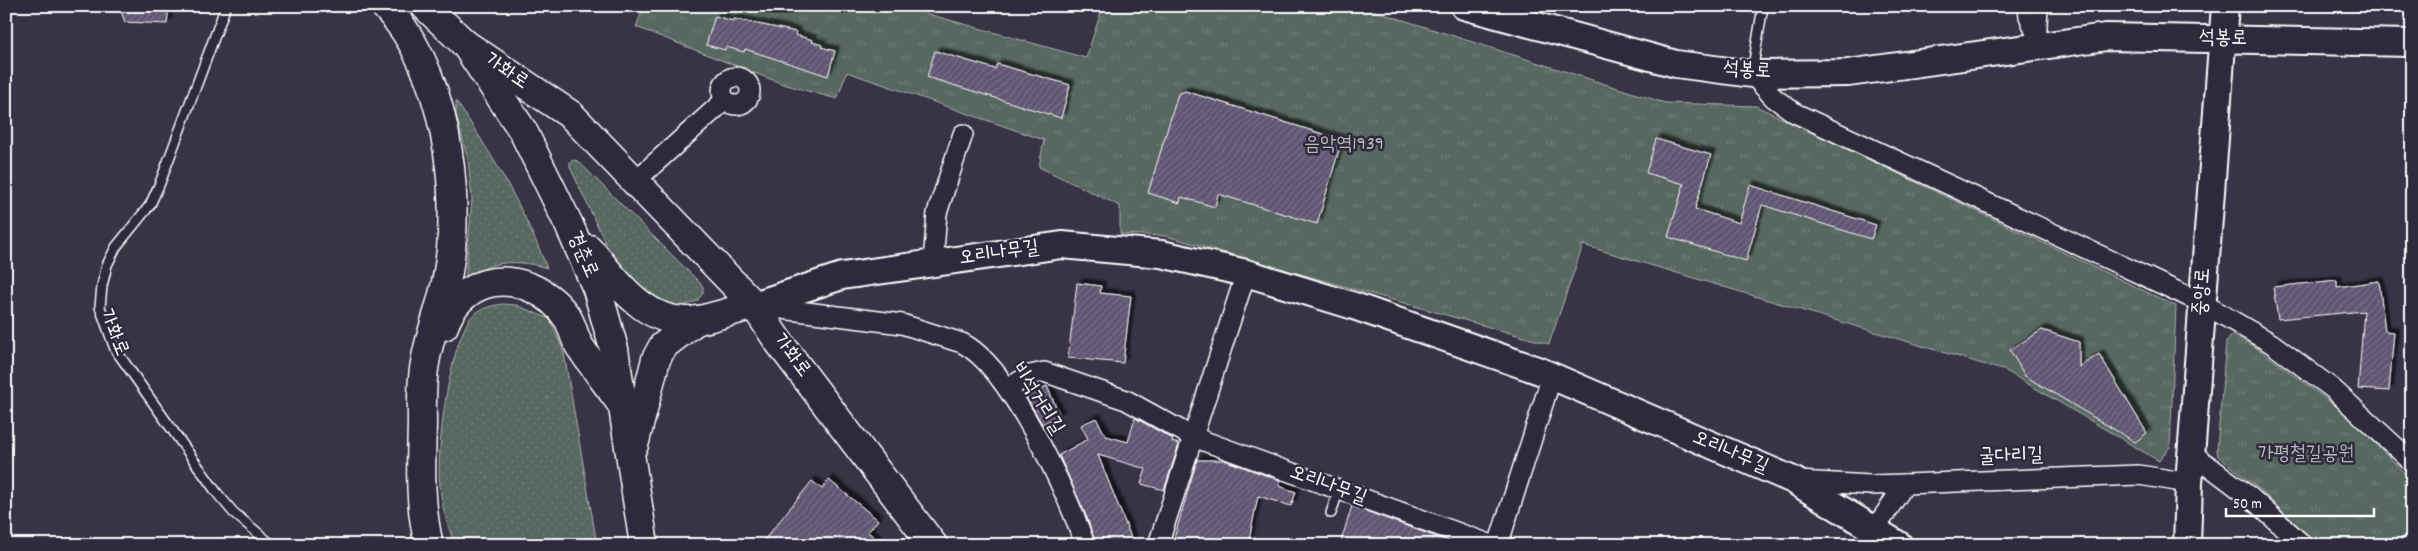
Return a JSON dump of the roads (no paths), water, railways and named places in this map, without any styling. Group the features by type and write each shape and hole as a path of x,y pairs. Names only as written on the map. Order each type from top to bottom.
{"main road":[{"path":"385,6 412,45 430,80"},
{"path":"411,6 447,143 453,212 445,293 425,361 421,489 423,519 429,545"},
{"name":"경춘로","path":"425,6 465,44 523,132 569,225 599,296 614,349 632,456 644,545"},
{"name":"가화로","path":"465,44 571,115 754,305 778,341 932,545"},
{"path":"569,225 622,288 655,316 669,320 697,320 754,305"},
{"path":"422,413 440,337 454,306 472,290 483,285 499,282 526,286 553,300 569,321 578,344 623,406"},
{"path":"632,456 656,359 663,346 697,320"}],"street":[{"name":"석봉로","path":"1464,6 1676,64 1752,74 1848,73 2106,37 2412,42"},
{"path":"2036,46 2038,6"},
{"name":"중앙로","path":"2187,545 2189,483 2193,454 2202,303 2225,6"},
{"path":"1752,74 1774,98 1795,113 2202,303 2270,343 2333,389 2412,462"},
{"path":"634,182 725,100"},
{"path":"933,263 937,213 963,134"},
{"name":"오리나무길","path":"754,305 842,276 1062,245 1160,254 1246,273 1354,306 1552,376 1793,480 1872,537 1899,545"},
{"path":"1158,545 1246,273"},
{"name":"비석거리길","path":"754,305 902,324 970,348 1008,388 1064,494 1085,545"},
{"name":"오리나무길","path":"1008,388 1034,373 1044,372 1126,400 1192,437 1492,545"},
{"path":"1498,545 1552,376"},
{"path":"2193,454 2250,497 2303,545"},
{"name":"굴다리길","path":"1793,480 1871,485 2139,475 2189,483"},
{"path":"1872,537 1905,484"}],"lane":[{"name":"가화로","path":"226,6 150,205 116,247 107,265 100,307 115,349 217,494 233,512 272,545"},
{"path":"1752,74 1763,6"},
{"path":"2023,6 2024,17 2036,46"},
{"path":"1331,513 1339,489"}],"park label":[{"name":"음악역1939","path":"1344,145"},
{"name":"가평철길공원","path":"2306,455"}]}
